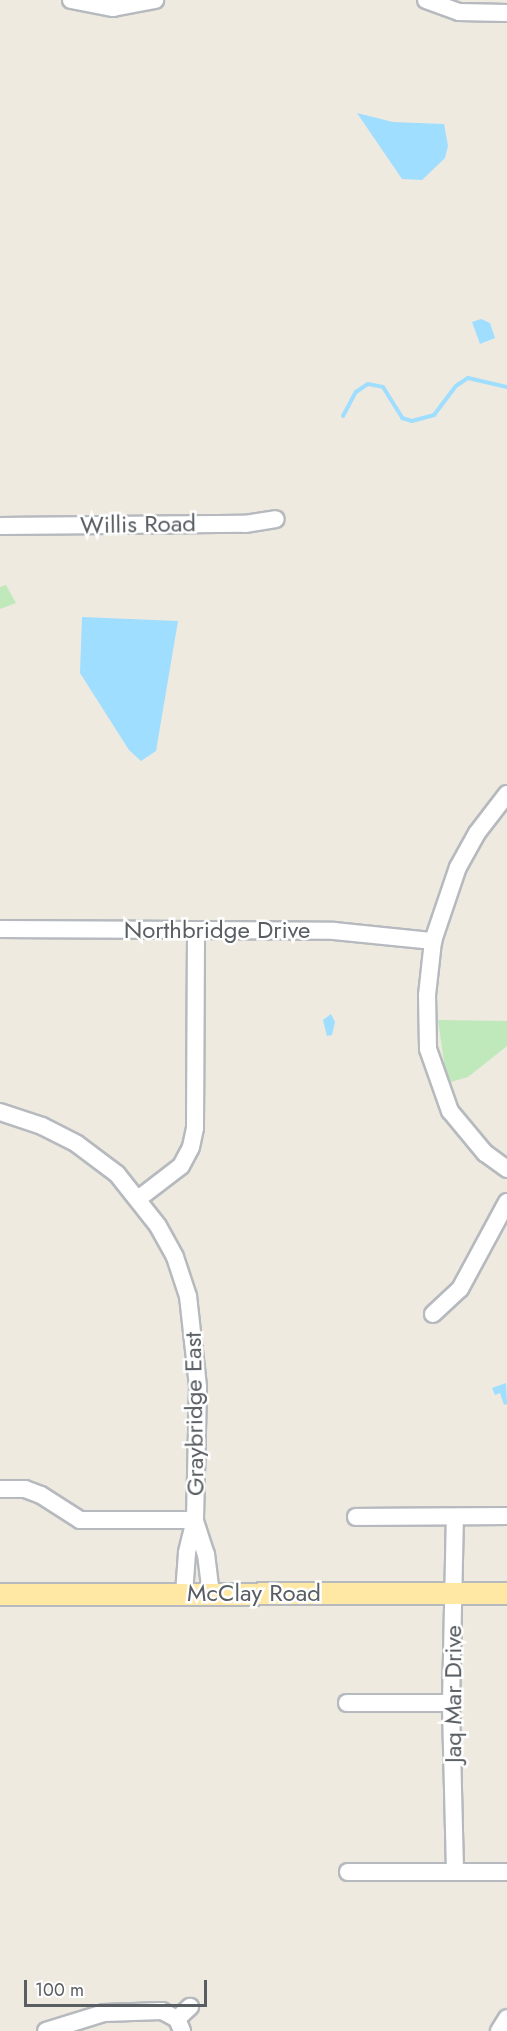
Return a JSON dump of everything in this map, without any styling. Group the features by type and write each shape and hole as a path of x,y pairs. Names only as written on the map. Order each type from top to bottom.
{"main road":[{"name":"McClay Road","path":"0,1594 507,1593"}],"street":[{"path":"71,0 113,8 155,0"},
{"path":"426,0 459,12 507,13"},
{"name":"Willis Road","path":"0,526 245,524 276,519"},
{"path":"507,794 477,833 458,867 433,942 427,995 428,1049 436,1080 451,1113 485,1152 507,1169"},
{"name":"Northbridge Drive","path":"0,929 334,931 433,942"},
{"path":"138,1199 181,1166 191,1148 195,1128 196,930"},
{"name":"Graybridge East","path":"0,1112 42,1126 77,1144 117,1174 138,1199 175,1257 188,1296 198,1387 195,1520 187,1553 184,1594"},
{"path":"433,1314 460,1289 507,1203"},
{"path":"0,1489 25,1489 41,1495 80,1520 195,1520"},
{"path":"356,1517 507,1516"},
{"name":"Jaq Mar Drive","path":"455,1517 452,1703 455,1870"},
{"name":"Graybridge East","path":"195,1520 206,1554 211,1594"},
{"path":"347,1702 452,1703"},
{"path":"348,1872 455,1870 507,1872"},
{"path":"46,2031 104,2013 162,2011 179,2025 190,2007"},
{"path":"499,2031 507,2018"}],"green space":[{"path":"6,585 16,603 0,609 0,587"},
{"path":"438,1020 507,1021 507,1046 468,1077 447,1083"}],"water":[{"path":"357,113 393,122 444,124 448,146 445,158 422,180 402,179"},
{"path":"481,319 490,323 495,338 480,344 472,322"},
{"path":"82,617 178,621 156,751 141,761 129,750 80,673"},
{"path":"331,1014 335,1022 332,1035 327,1036 323,1020"},
{"path":"506,1383 507,1404 504,1405 500,1393 495,1395 492,1388"}],"waterway":[{"path":"343,416 356,392 368,384 383,387 402,418 412,421 434,415 456,386 468,378 507,387"}]}
